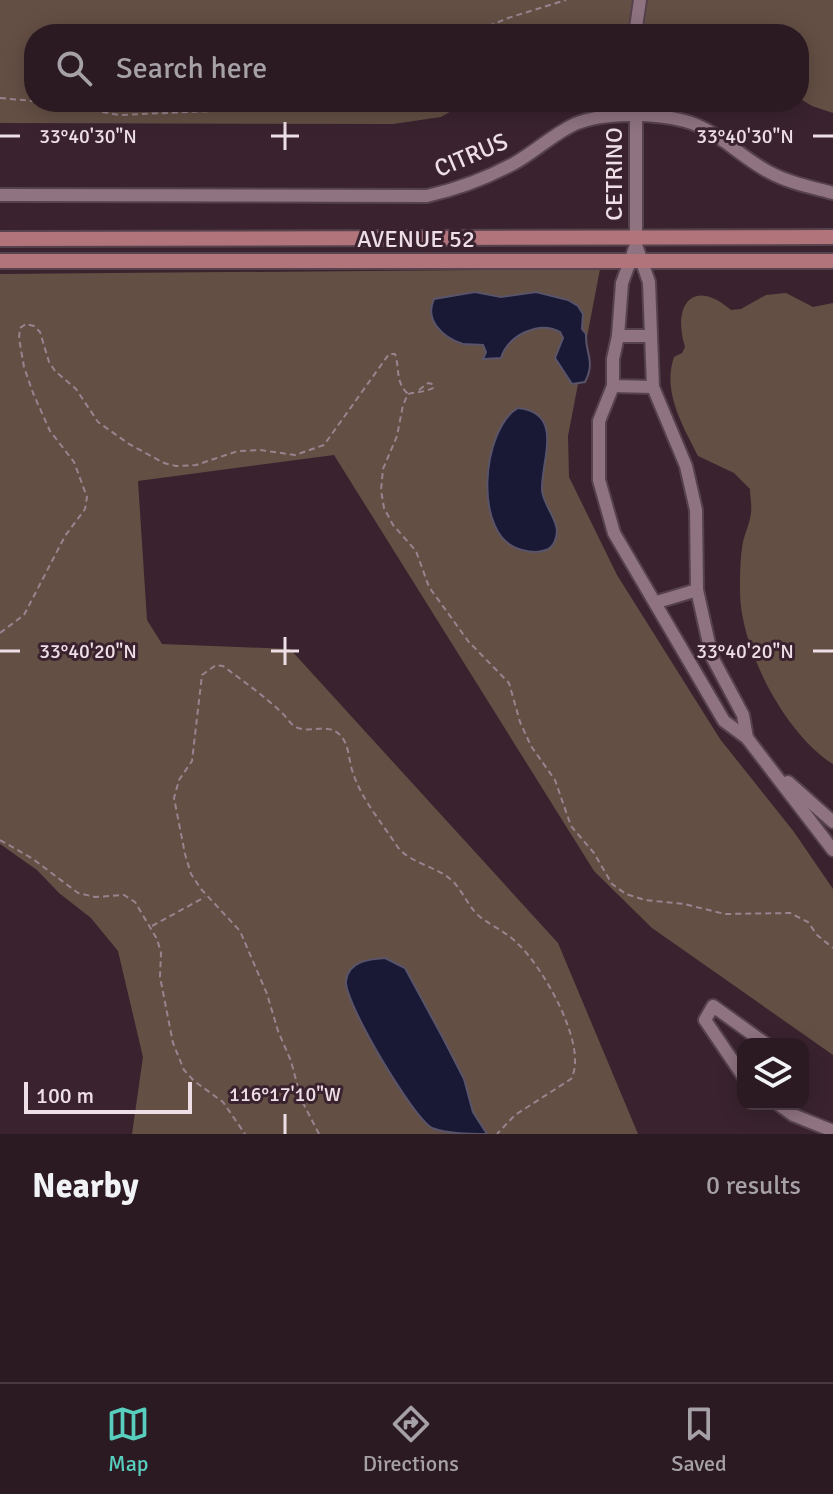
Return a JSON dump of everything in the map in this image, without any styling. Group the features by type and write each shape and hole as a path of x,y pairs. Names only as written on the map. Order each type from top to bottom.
{"main road":[{"name":"AVENUE 52","path":"0,239 636,241 833,237"},
{"name":"AVENUE 52","path":"0,261 833,261"}],"street":[{"path":"636,24 640,0"},
{"name":"CETRINO","path":"636,112 636,262 622,283 613,386 599,421 599,480 614,533 724,721 747,738"},
{"name":"CITRUS","path":"0,195 427,196 485,178 516,163 574,125 596,117 636,116 665,116 689,121 769,172 833,193"},
{"path":"636,262 649,282 653,387 686,466 696,510 697,590 712,657 743,715 747,738 833,850"},
{"path":"618,336 651,336"},
{"path":"613,386 653,387"},
{"path":"657,602 697,590"},
{"path":"759,756 833,822"},
{"path":"737,1067 705,1020 713,1006 758,1038"},
{"path":"786,1110 833,1131"}],"path":[{"path":"495,24 566,0"},
{"path":"0,98 24,100"},
{"path":"102,112 120,115 188,112"},
{"path":"0,633 24,615 65,536 85,509 87,497 74,462 50,431 33,393 19,338 20,328 26,324 40,332 55,371 76,389 98,422 129,444 176,466 196,465 238,451 260,450 295,455 324,445 389,354 395,354 398,380 408,394"},
{"path":"419,390 408,394 397,436 383,469 381,490 384,508 393,525 416,551 429,587 468,641 509,683 520,722 531,746 555,780 571,826 594,853 612,884 626,894 645,900 684,904 725,914 800,915 833,948"},
{"path":"319,1134 301,1099 267,994 240,931 191,874 174,798 179,780 192,761 202,675 216,665 223,666 262,696 294,727 302,730 327,728 337,732 344,741 353,774 372,812 391,833 398,847 449,878 481,917 519,944 555,993 576,1055 577,1070 571,1079 515,1115 497,1134"},
{"path":"0,840 33,859 78,893 95,897 124,895 135,902 161,953 160,977 173,1043 184,1070 223,1102 245,1134"},
{"path":"150,927 207,896"}],"shaded area":[{"path":"0,0 833,0 833,113 809,104 809,24 24,24 24,112 450,112 441,117 393,124 0,123"},
{"path":"600,269 568,436 569,477 617,575 720,739 794,832 833,889 833,1055 652,928 594,871 334,455 138,481 147,620 162,644 290,649 558,943 638,1134 132,1134 143,1057 118,951 91,918 59,893 37,870 0,844 0,274"},
{"path":"475,292 501,297 536,292 568,300 578,306 583,314 582,329 586,334 590,363 585,382 572,384 555,358 563,338 560,332 542,328 525,332 510,343 501,358 483,359 486,352 483,345 463,344 442,333 432,314 434,299"},
{"path":"786,293 813,307 833,303 833,764 815,750 782,711 768,688 748,638 742,614 740,579 743,542 751,513 750,489 734,473 698,456 672,396 671,370 674,357 682,353 685,347 681,319 689,300 706,296 731,310 741,309 766,295"},
{"path":"518,408 532,412 546,428 542,490 557,530 553,544 540,552 522,550 506,541 495,526 489,505 487,482 496,437 506,419"},
{"path":"385,958 405,968 464,1079 473,1112 487,1134 452,1133 432,1128 410,1104 381,1059 356,1011 346,981 355,965"}]}
